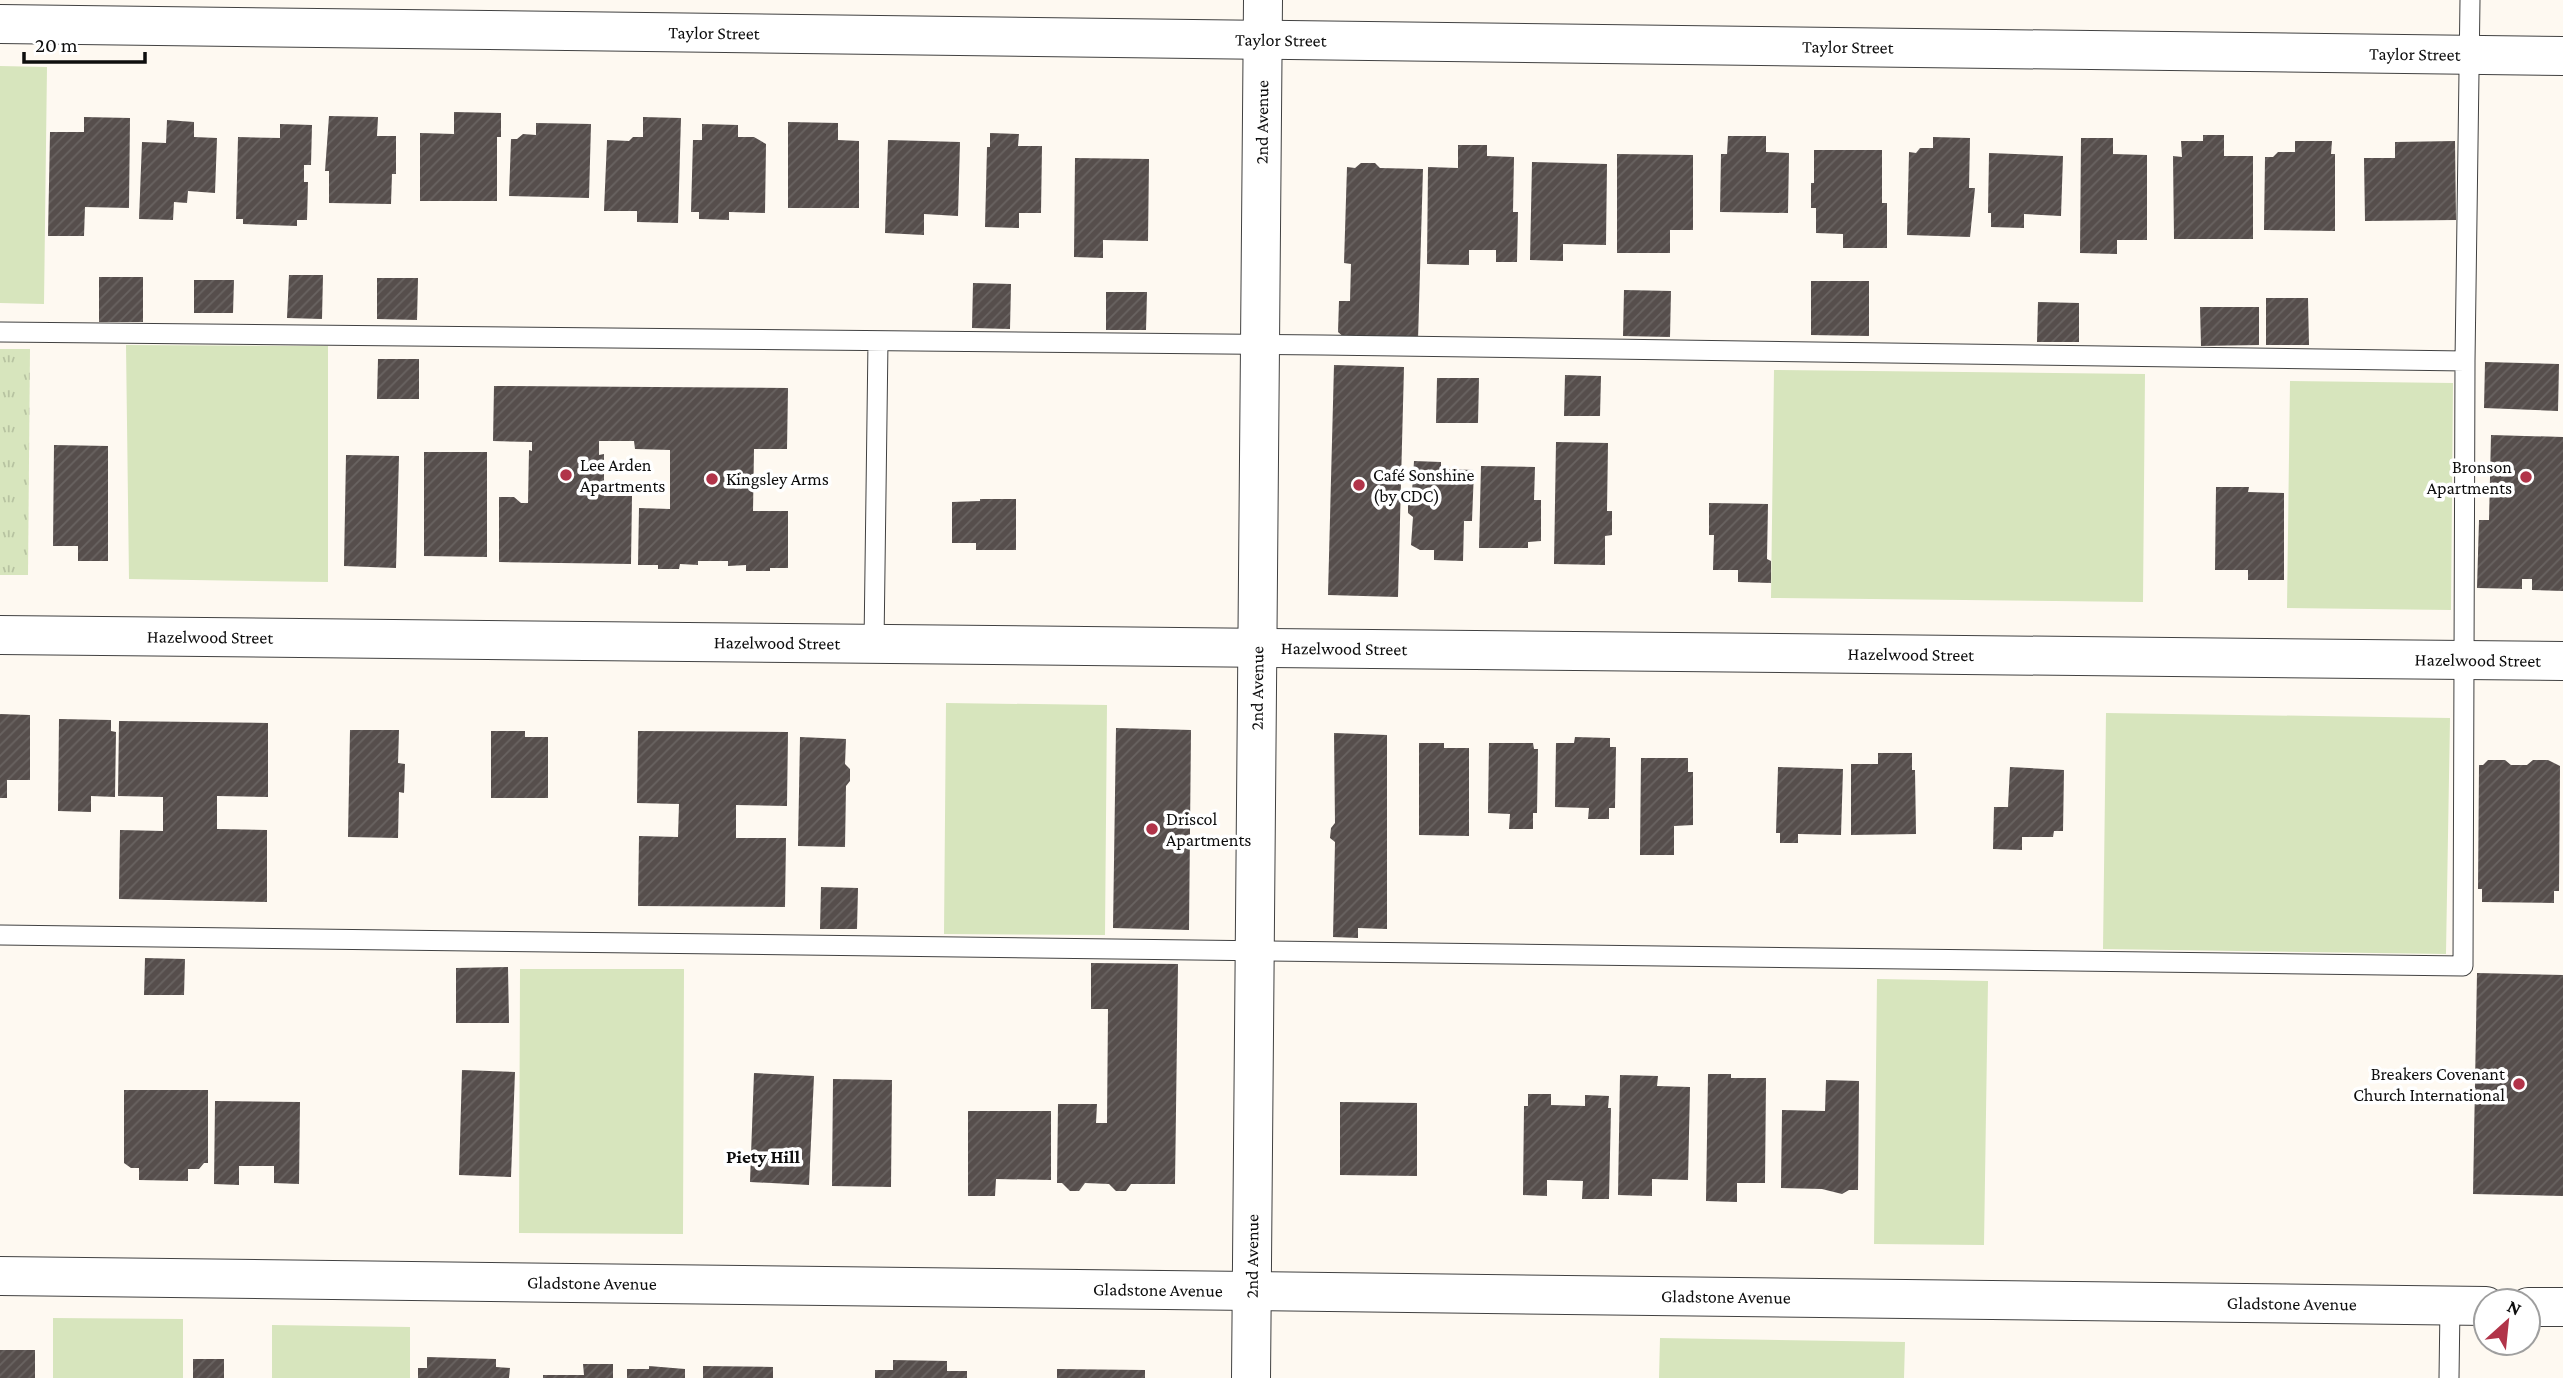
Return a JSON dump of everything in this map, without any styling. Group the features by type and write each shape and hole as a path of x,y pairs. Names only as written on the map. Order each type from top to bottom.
{"street":[{"name":"2nd Avenue","path":"1251,1378 1263,0"},
{"name":"Taylor Street","path":"0,24 2563,56"},
{"name":"Hazelwood Street","path":"0,635 2563,662"},
{"name":"Gladstone Avenue","path":"0,1276 2468,1306"},
{"path":"2542,1307 2563,1307"}],"lane":[{"path":"0,935 2463,966 2465,361 2470,0"},
{"path":"0,332 2465,361"},
{"path":"874,644 877,341"},
{"path":"2449,1378 2468,1306"}],"green space":[{"path":"0,66 47,67 44,304 0,303"},
{"path":"126,345 328,346 328,582 129,579"},
{"path":"0,349 30,349 28,575 0,575"},
{"path":"1774,370 2145,374 2143,602 1771,598"},
{"path":"2290,381 2453,383 2451,610 2287,608"},
{"path":"946,703 1107,705 1105,935 944,934"},
{"path":"2106,713 2450,718 2446,954 2103,949"},
{"path":"520,969 684,969 683,1234 519,1233"},
{"path":"1877,979 1988,981 1984,1245 1874,1244"},
{"path":"53,1318 183,1319 183,1378 53,1378"},
{"path":"272,1325 410,1327 410,1378 272,1378"},
{"path":"1660,1338 1905,1342 1904,1378 1659,1378"}],"building":[{"path":"454,112 501,113 501,137 497,137 497,201 420,201 420,133 454,134"},
{"path":"329,116 378,117 377,136 396,136 396,174 392,174 391,204 329,203 329,171 325,171"},
{"path":"84,117 130,118 129,208 85,207 84,236 48,236 50,132 84,132"},
{"path":"643,117 681,118 678,223 637,222 637,211 604,211 607,140 629,141 633,137 643,137"},
{"path":"167,120 194,122 194,137 217,138 215,193 188,191 187,203 174,202 173,220 139,219 142,142 166,143"},
{"path":"788,122 838,123 838,140 859,141 859,208 788,208"},
{"path":"536,123 591,124 589,198 509,196 511,139 517,139 523,134 536,135"},
{"path":"280,124 312,125 311,165 304,165 304,182 308,182 307,220 297,220 297,226 243,224 243,219 236,219 238,137 280,138"},
{"path":"702,124 738,125 738,137 754,137 766,144 765,213 729,212 729,220 699,219 699,212 691,212 693,140 702,140"},
{"path":"990,133 1019,134 1018,146 1042,146 1041,213 1019,213 1019,228 985,227 987,147 990,147"},
{"path":"2203,135 2224,135 2224,156 2253,156 2253,239 2174,239 2173,156 2182,157 2181,141 2203,141"},
{"path":"1728,136 1766,136 1766,152 1789,153 1788,213 1720,212 1721,154 1727,154"},
{"path":"1933,137 1970,138 1969,188 1975,188 1970,237 1907,235 1909,152 1916,153 1920,148 1933,148"},
{"path":"2081,138 2113,138 2113,154 2147,155 2147,240 2117,240 2117,254 2080,253"},
{"path":"888,140 960,142 958,216 924,214 924,235 885,233"},
{"path":"2295,141 2332,141 2331,154 2335,154 2335,231 2264,230 2265,157 2273,157 2278,152 2295,152"},
{"path":"2455,141 2456,220 2365,221 2364,158 2395,158 2395,142"},
{"path":"1458,145 1487,145 1487,156 1514,157 1513,212 1518,212 1517,262 1496,262 1496,250 1469,250 1469,265 1427,264 1428,167 1458,168"},
{"path":"1814,150 1882,150 1882,203 1887,203 1887,248 1843,248 1843,234 1816,233 1816,208 1811,208"},
{"path":"1989,153 2063,156 2061,216 2024,214 2024,228 1991,227 1991,213 1988,213"},
{"path":"1617,154 1693,155 1693,230 1670,230 1670,253 1617,253"},
{"path":"1075,158 1149,159 1148,241 1103,240 1103,258 1074,257"},
{"path":"1532,162 1607,164 1606,245 1563,244 1563,261 1530,260"},
{"path":"1361,163 1375,163 1380,168 1423,169 1418,340 1345,338 1338,332 1339,301 1350,301 1351,264 1344,263 1347,167 1355,168"},
{"path":"289,275 323,275 322,319 287,318"},
{"path":"99,277 143,277 143,322 99,322"},
{"path":"377,278 418,278 417,320 377,319"},
{"path":"194,280 234,280 233,313 194,313"},
{"path":"1811,281 1869,281 1869,336 1811,335"},
{"path":"973,283 1011,284 1010,329 972,328"},
{"path":"1624,290 1671,291 1670,337 1623,336"},
{"path":"1106,292 1147,292 1146,330 1106,330"},
{"path":"2266,298 2308,298 2309,345 2266,345"},
{"path":"2038,302 2079,303 2079,342 2037,342"},
{"path":"2200,307 2259,307 2259,345 2201,346"},
{"path":"378,359 419,359 419,399 377,399"},
{"path":"2485,362 2559,364 2558,411 2484,408"},
{"path":"1334,365 1404,367 1398,597 1328,595"},
{"path":"1565,375 1601,376 1600,416 1564,416"},
{"path":"1437,378 1479,378 1478,423 1436,423"},
{"path":"494,386 788,388 787,449 754,449 753,511 788,511 788,568 746,571 746,565 728,566 728,561 698,561 698,565 680,564 679,569 638,565 639,508 670,509 670,450 635,449 634,441 599,441 599,455 604,454 604,496 632,496 631,564 499,562 499,497 514,497 521,503 528,503 529,450 532,451 532,442 493,441"},
{"name":"Bronson Apartments","path":"2491,435 2563,437 2563,591 2532,590 2532,579 2522,579 2522,589 2477,588 2479,520 2489,520"},
{"path":"1556,442 1608,443 1607,511 1612,511 1612,535 1605,536 1605,565 1554,564"},
{"path":"54,445 108,446 108,561 78,561 78,546 53,546"},
{"path":"424,452 487,452 487,557 424,556"},
{"path":"346,455 399,456 396,568 344,566"},
{"path":"1414,461 1441,462 1441,469 1474,470 1472,521 1464,521 1463,561 1434,560 1434,550 1420,550 1411,545 1413,517 1408,513 1408,496 1412,492"},
{"path":"1481,466 1535,467 1534,500 1541,500 1541,541 1528,542 1528,548 1479,548"},
{"path":"2216,487 2249,487 2248,492 2284,493 2284,580 2248,580 2248,570 2215,570"},
{"path":"1016,499 1016,550 976,550 976,543 952,543 952,502"},
{"path":"1709,503 1768,504 1767,559 1771,561 1771,583 1738,582 1738,570 1713,570 1714,535 1709,535"},
{"path":"0,714 30,715 30,780 7,780 7,798 0,798"},
{"path":"59,719 111,720 111,731 116,732 115,797 91,796 91,812 58,811"},
{"path":"119,721 268,723 268,797 217,796 217,829 267,830 267,902 119,899 120,830 163,831 163,797 118,796"},
{"name":"Driscol Apartments","path":"1116,728 1191,730 1189,930 1113,928"},
{"path":"350,730 399,730 398,763 405,764 404,793 399,792 398,838 348,837"},
{"path":"491,731 525,731 525,737 548,737 548,798 491,798"},
{"path":"638,731 788,732 787,806 736,805 736,838 786,838 785,907 638,906 639,836 678,837 679,804 637,803"},
{"path":"1334,733 1387,735 1387,929 1358,928 1358,938 1333,937 1335,842 1330,838 1331,828 1335,823"},
{"path":"800,737 846,739 845,764 850,769 850,781 846,786 845,847 798,846"},
{"path":"1575,737 1610,738 1610,747 1616,747 1615,808 1609,808 1609,819 1588,819 1589,808 1555,807 1556,743 1574,743"},
{"path":"1419,743 1444,743 1444,748 1469,748 1469,836 1419,835"},
{"path":"1489,743 1533,743 1534,749 1538,749 1537,813 1533,813 1533,829 1509,829 1510,814 1488,813"},
{"path":"1878,753 1912,753 1912,770 1915,770 1916,834 1851,835 1851,764 1878,764"},
{"path":"1641,758 1688,758 1688,772 1693,772 1693,825 1674,826 1674,855 1640,855"},
{"path":"2488,760 2505,760 2511,765 2527,765 2533,760 2548,760 2560,766 2559,891 2554,891 2554,903 2482,902 2482,889 2478,889 2479,765"},
{"path":"1778,767 1843,769 1841,835 1798,834 1798,843 1780,843 1780,833 1776,833"},
{"path":"2010,767 2064,770 2063,831 2054,831 2053,837 2022,837 2022,850 1993,849 1994,807 2008,807"},
{"path":"821,887 858,888 857,929 820,929"},
{"path":"145,958 185,959 184,995 144,995"},
{"path":"1091,963 1178,964 1175,1184 1131,1184 1126,1191 1116,1191 1109,1184 1085,1183 1079,1191 1070,1191 1062,1183 1057,1183 1058,1104 1097,1104 1096,1123 1107,1123 1108,1009 1091,1009"},
{"path":"508,967 509,1023 456,1023 456,968"},
{"name":"Breakers Covenant Church International","path":"2477,973 2563,975 2563,1196 2473,1194"},
{"path":"462,1070 515,1072 511,1177 459,1175"},
{"path":"754,1073 814,1076 809,1185 750,1182"},
{"path":"1708,1074 1731,1074 1731,1078 1766,1078 1765,1183 1737,1183 1737,1202 1706,1201"},
{"path":"1620,1075 1658,1076 1657,1086 1690,1087 1688,1180 1652,1179 1652,1196 1618,1195"},
{"path":"833,1079 892,1080 891,1187 832,1186"},
{"path":"1826,1080 1859,1081 1858,1190 1849,1190 1842,1194 1822,1189 1781,1188 1782,1110 1825,1111"},
{"path":"124,1090 208,1090 208,1163 204,1163 199,1169 188,1169 188,1181 139,1180 139,1168 131,1168 124,1163"},
{"path":"1528,1094 1551,1094 1551,1105 1585,1106 1585,1095 1609,1096 1609,1199 1582,1199 1583,1181 1547,1180 1547,1196 1523,1195 1524,1106 1528,1106"},
{"path":"215,1101 300,1102 299,1184 274,1183 274,1166 239,1166 239,1185 214,1184"},
{"path":"1340,1102 1417,1103 1417,1176 1340,1175"},
{"path":"968,1111 1051,1111 1051,1180 996,1179 995,1196 968,1196"},
{"path":"0,1350 35,1350 35,1378 0,1378"},
{"path":"427,1357 496,1359 496,1367 510,1368 509,1378 418,1378 418,1368 427,1368"},
{"path":"193,1359 224,1359 224,1378 193,1378"},
{"path":"893,1360 947,1361 947,1371 967,1371 967,1378 875,1378 875,1370 893,1370"},
{"path":"583,1364 613,1364 613,1378 543,1378 543,1375 584,1375"},
{"path":"649,1366 685,1369 685,1378 627,1378 627,1369 649,1369"},
{"path":"703,1366 773,1367 773,1378 703,1378"},
{"path":"1057,1369 1145,1370 1145,1378 1057,1378"}],"place":[{"name":"Lee Arden Apartments","path":"566,475"},
{"name":"Bronson Apartments","path":"2526,477"},
{"name":"Kingsley Arms","path":"712,479"},
{"name":"Café Sonshine (by CDC)","path":"1359,485"},
{"name":"Driscol Apartments","path":"1152,829"},
{"name":"Breakers Covenant Church International","path":"2519,1084"}],"district":[{"name":"Piety Hill","path":"763,1156"}]}
